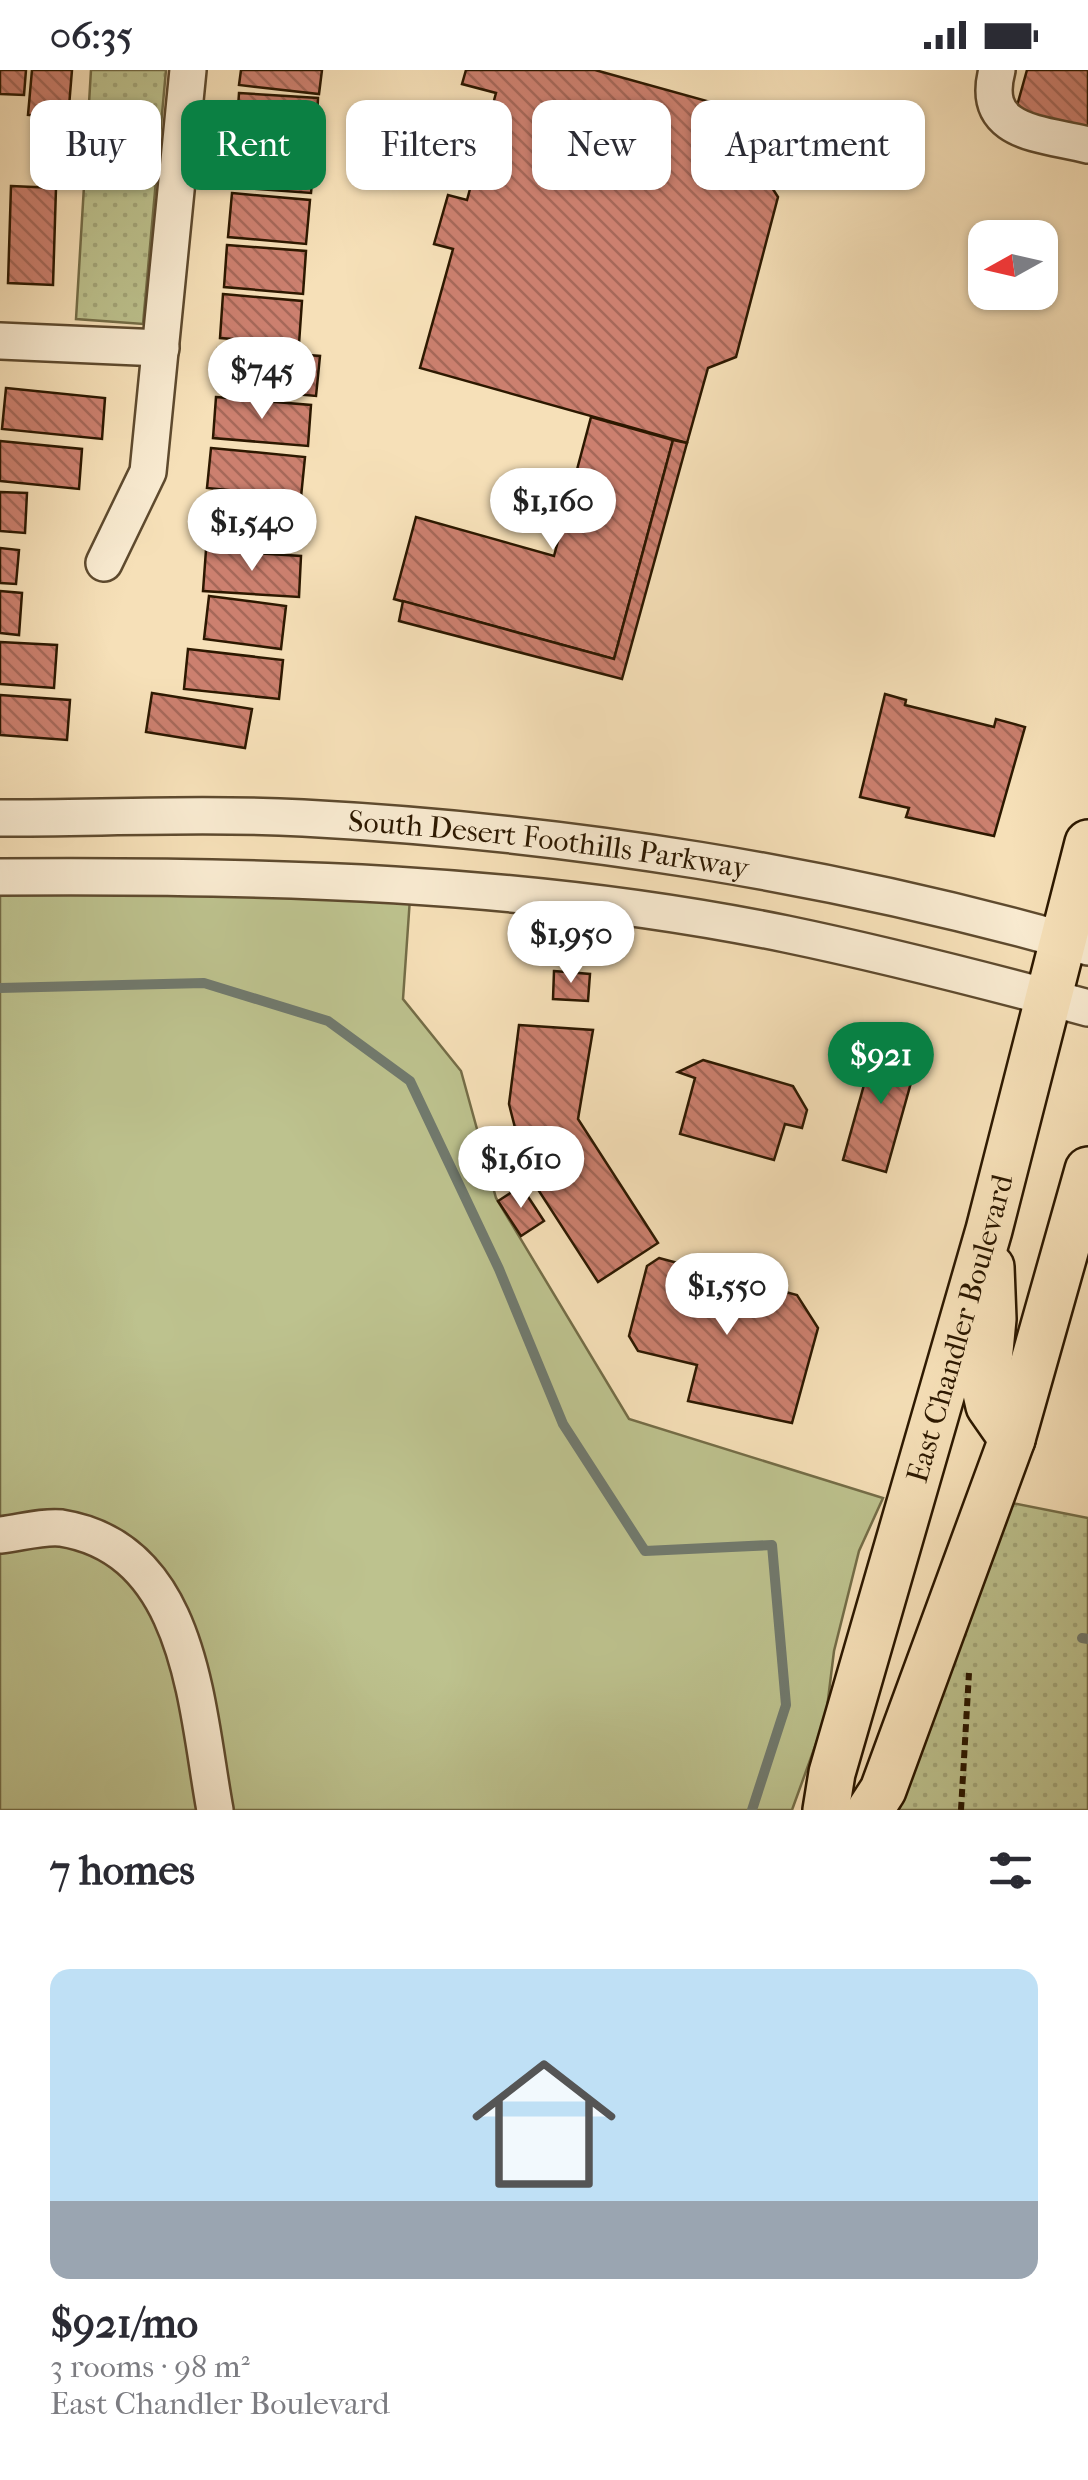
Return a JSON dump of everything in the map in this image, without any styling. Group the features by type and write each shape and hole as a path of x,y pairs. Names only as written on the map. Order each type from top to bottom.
{"main road":[{"name":"East Chandler Boulevard","path":"826,1810 832,1773 989,1230 1067,1002 1088,843"},
{"path":"870,1810 883,1790 1012,1440 1088,1170"},
{"path":"989,1230 993,1319 986,1393 989,1406 1012,1440"}],"street":[{"path":"104,562 148,472 188,70"},
{"path":"997,70 990,96 998,113 1026,130 1088,144"},
{"path":"0,342 160,348"},
{"name":"South Desert Foothills Parkway","path":"0,818 302,818 485,833 774,875 1075,944"},
{"name":"South Desert Foothills Parkway","path":"0,877 319,880 476,891 783,934 1067,1002"},
{"path":"0,1535 59,1528 137,1561 184,1641 216,1810"}],"path":[{"path":"961,1810 969,1673"}],"green space":[{"path":"91,70 166,70 161,125 161,100 89,100"},
{"path":"84,190 155,190 143,324 76,319"},
{"path":"0,890 410,898 403,999 461,1071 496,1198 629,1419 883,1498 859,1551 834,1651 826,1716 792,1810 0,1810"},
{"path":"1007,1502 1088,1518 1088,1810 899,1810"}],"building":[{"path":"0,70 26,70 24,95 0,94"},
{"path":"32,70 72,70 70,100 30,100 28,115"},
{"path":"241,70 322,70 319,94 239,85"},
{"path":"466,70 595,70 703,100 691,100 691,190 774,190 778,197 736,357 708,368 687,443 420,368 453,249 434,244 448,195 467,200 470,190 512,190 512,100 494,100 496,93 462,84"},
{"path":"1027,70 1088,70 1088,132 1015,113"},
{"path":"239,93 318,98 318,100 239,100"},
{"path":"11,186 56,190 53,285 8,283"},
{"path":"232,193 310,200 306,244 228,237"},
{"path":"227,245 306,251 303,294 224,287"},
{"path":"223,294 302,301 299,344 220,338"},
{"path":"218,348 320,356 316,396 215,387"},
{"path":"6,388 105,398 102,439 2,429"},
{"path":"216,397 311,405 308,446 213,438"},
{"path":"591,417 673,440 614,659 394,599 416,517 554,556"},
{"path":"673,440 687,443 622,679 399,621 403,601 614,659"},
{"path":"0,441 82,449 79,489 0,481"},
{"path":"211,448 305,457 301,497 207,488"},
{"path":"0,492 27,493 25,533 0,531"},
{"path":"205,498 283,502 281,544 203,540"},
{"path":"0,548 19,550 16,584 0,583"},
{"path":"206,550 301,556 299,597 203,591"},
{"path":"0,591 22,593 19,635 0,633"},
{"path":"209,596 286,606 281,649 204,639"},
{"path":"0,642 57,645 54,688 0,684"},
{"path":"188,649 283,660 279,699 184,689"},
{"path":"152,693 252,709 245,748 146,732"},
{"path":"885,694 906,700 905,705 994,727 996,719 1025,727 994,836 906,817 909,808 860,797"},
{"path":"0,695 70,700 67,740 0,735"},
{"path":"554,971 590,974 588,1001 553,999"},
{"path":"519,1025 593,1030 578,1119 658,1243 598,1282 526,1171 509,1104"},
{"path":"876,1042 919,1054 886,1172 843,1160"},
{"path":"703,1060 793,1086 807,1110 802,1128 785,1124 774,1160 680,1134 695,1078 678,1072"},
{"path":"521,1186 544,1221 521,1236 498,1201"},
{"path":"659,1258 797,1295 818,1328 792,1423 688,1401 697,1365 638,1351 629,1336 647,1266"}],"waterway":[{"path":"0,988 204,983 328,1021 410,1081 499,1269 563,1424 645,1551 772,1545 786,1705 752,1810"},
{"path":"1082,1638 1088,1639"}]}
